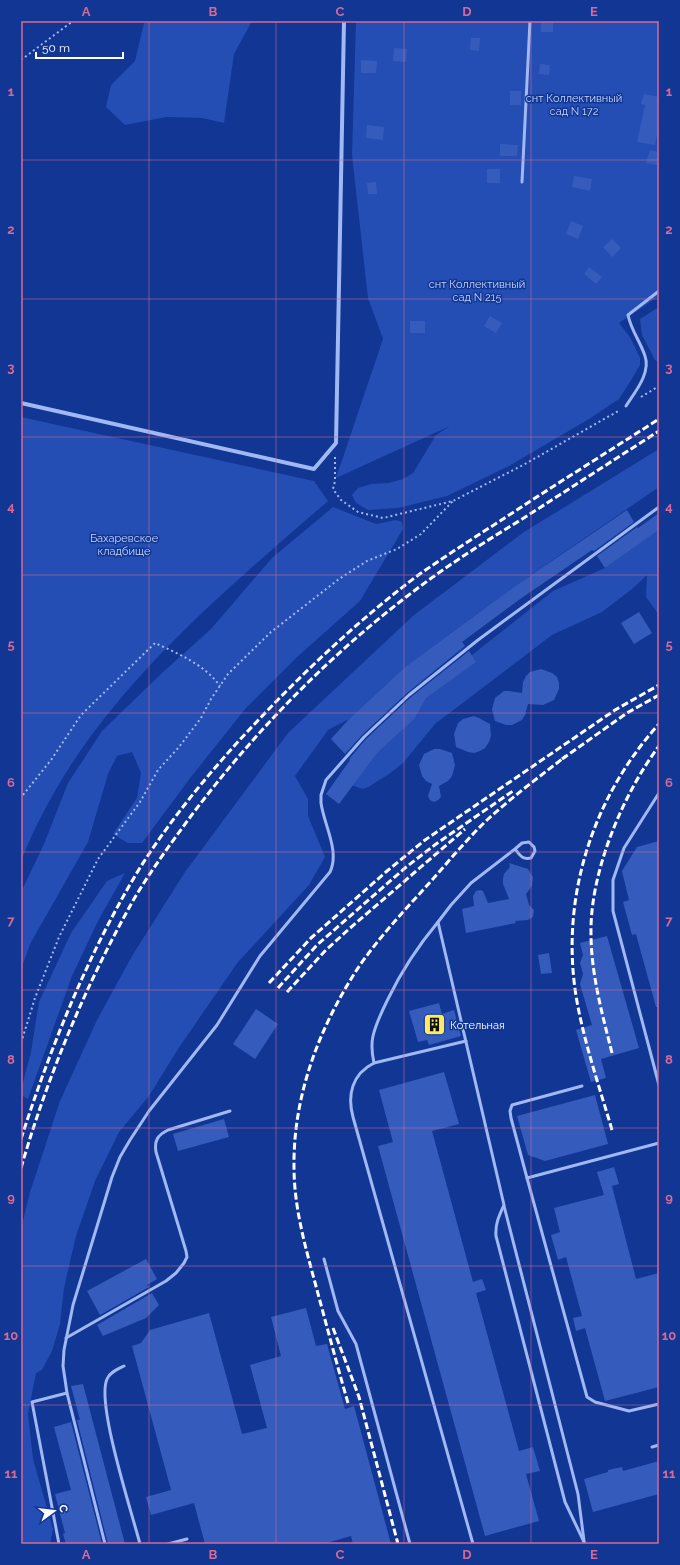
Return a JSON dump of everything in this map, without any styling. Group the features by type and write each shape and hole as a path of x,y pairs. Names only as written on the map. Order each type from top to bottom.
{"street":[{"path":"21,403 314,469 336,443 344,21"}],"lane":[{"path":"522,182 530,21"},
{"path":"626,406 638,388 646,368 645,356 630,325 628,315 659,291"},
{"path":"105,1544 67,1393 63,1366 66,1338 73,1305 112,1177 120,1158 130,1140 157,1100 217,1025 260,956 324,880 333,865 333,852 321,803 321,795 326,780 364,737 409,695 478,640 659,507"},
{"path":"659,793 624,848 613,880 613,911 659,1085"},
{"path":"374,1063 372,1050 373,1036 381,1013 401,972 418,946 471,883 515,849 525,842 529,842 534,847 535,851 531,858 526,859 522,857 515,849"},
{"path":"438,922 504,1205 578,1494 584,1544"},
{"path":"466,1041 374,1063 364,1069 353,1084 350,1100 473,1544"},
{"path":"582,1086 512,1105 510,1111 511,1118 587,1397 595,1402 629,1412 659,1404"},
{"path":"66,1338 158,1286 176,1273 184,1263 187,1257 186,1251 156,1152 156,1140 160,1134 168,1130 230,1111"},
{"path":"527,1178 659,1143"},
{"path":"504,1205 497,1218 495,1227 496,1236 565,1502 584,1544"},
{"path":"324,1259 338,1311 356,1344 410,1544"},
{"path":"124,1366 111,1373 107,1378 104,1391 112,1440 140,1544"},
{"path":"59,1544 32,1402 67,1393"},
{"path":"652,1447 659,1445"},
{"path":"168,1544 187,1539"}],"path":[{"path":"21,60 73,21"},
{"path":"336,443 335,481 333,489 341,500 358,512 383,518 453,501 525,464 626,406"},
{"path":"21,1043 35,998 59,937 98,859 140,802 158,770 179,747 201,718 211,699 228,674 271,632 339,580 367,561 397,549 421,534 453,501"},
{"path":"23,795 51,760 81,714 155,643 190,660 213,677 220,686"}],"green space":[{"path":"153,21 252,21 234,54 224,123 202,118 166,117 125,125 106,107 111,85 135,61 144,23"},
{"path":"356,21 659,21 659,296 619,323 630,337 640,358 640,365 630,382 619,399 589,419 509,466 447,496 398,508 368,510 356,503 352,495 358,488 371,484 389,483 403,479 413,473 436,435 450,426 336,478 383,339 368,298 352,155"},
{"path":"659,307 659,362 655,360 642,335 640,319"},
{"name":"Бахаревское кладбище","path":"21,417 314,481 328,501 215,600 144,671 112,709 82,749 55,791 36,826 21,862"},
{"path":"659,449 659,487 515,586 405,667 349,719 328,730 295,776 308,799 308,816 325,857 309,885 238,962 178,1049 149,1096 119,1132 95,1181 76,1236 64,1288 60,1324 52,1351 42,1370 36,1373 28,1414 33,1459 53,1529 50,1544 21,1544 21,1229 30,1192 60,1101 97,1020 132,956 185,872 288,733 414,615 524,532"},
{"path":"333,507 376,524 396,520 402,522 403,529 360,601 296,658 246,708 191,777 142,843 128,843 113,834 137,798 141,773 132,752 117,756 108,774 88,842 30,944 21,970 21,895 23,888 44,844 68,783 102,731 162,673 211,629 272,558"},
{"path":"659,530 659,615 646,597 647,575 632,589 602,612 552,635 435,724 403,763 389,774 363,789 348,784 410,704 553,591 605,568"},
{"path":"125,873 98,921 72,976 28,1099 21,1095 21,1090 31,1052 39,1002 71,933 107,881"}],"building":[{"path":"541,21 553,21 553,32 541,32"},
{"path":"471,38 480,38 479,51 470,50"},
{"path":"394,48 407,49 406,62 393,61"},
{"path":"361,60 377,61 376,73 361,73"},
{"path":"540,64 550,65 549,75 539,74"},
{"path":"510,91 521,91 521,105 510,105"},
{"path":"644,94 659,97 659,125 655,145 637,142 645,105 641,104"},
{"path":"367,125 384,127 383,140 366,138"},
{"path":"500,144 518,145 517,156 500,156"},
{"path":"650,150 659,152 657,165 646,163"},
{"path":"487,169 500,169 500,183 487,183"},
{"path":"574,176 592,179 590,191 572,187"},
{"path":"376,182 377,194 368,194 367,183"},
{"path":"571,221 583,226 578,239 566,234"},
{"path":"612,239 621,248 612,257 603,247"},
{"path":"589,267 602,277 596,284 584,274"},
{"path":"490,316 502,323 496,333 484,326"},
{"path":"410,321 425,321 425,333 410,333"},
{"path":"627,510 634,522 594,551 592,550 523,597 462,642 465,646 407,693 362,735 345,754 331,739 349,719 405,667 515,586"},
{"path":"659,513 659,530 605,568 597,556"},
{"path":"639,612 652,633 634,644 621,623"},
{"path":"469,651 476,662 426,698 414,719 377,753 339,804 326,794 350,760 349,759 366,739 411,697"},
{"path":"541,669 552,673 557,677 559,689 554,700 543,705 528,704 522,720 512,725 506,725 495,721 492,709 495,698 504,691 522,693 523,682 526,676 530,672"},
{"path":"474,716 490,724 491,736 485,748 474,753 456,747 454,734 458,723 463,719"},
{"path":"434,749 440,749 452,753 455,765 452,776 448,781 439,786 441,797 434,802 430,800 428,796 432,784 426,781 422,776 419,765 424,754"},
{"path":"659,841 659,1007 656,1007 636,934 632,935 623,902 629,900 622,871 637,847"},
{"path":"509,863 528,869 533,877 532,886 526,894 529,905 534,910 533,917 528,920 515,921 516,923 466,933 462,909 474,906 473,896 476,891 483,891 488,903 509,899 503,884 503,879 504,874 510,867"},
{"path":"607,936 639,1048 601,1059 606,1078 591,1082 576,1030 592,1025 580,984 583,974 580,963 583,955 580,943"},
{"path":"549,953 552,973 541,974 538,955"},
{"name":"Котельная","path":"439,1003 442,1014 454,1010 461,1036 429,1045 427,1040 418,1042 409,1011"},
{"path":"256,1009 278,1024 255,1059 233,1044"},
{"path":"444,1072 459,1124 432,1131 473,1282 482,1279 486,1290 476,1293 519,1451 533,1447 540,1471 526,1474 539,1521 485,1536 378,1146 393,1142 379,1090"},
{"path":"595,1095 608,1144 545,1161 528,1155 517,1116"},
{"path":"224,1119 229,1137 178,1151 173,1134"},
{"path":"614,1167 619,1184 612,1186 636,1279 659,1273 659,1387 605,1401 585,1328 576,1331 573,1318 582,1316 566,1257 558,1260 551,1235 560,1232 554,1208 604,1195 597,1172"},
{"path":"146,1259 157,1279 147,1285 149,1287 100,1315 87,1291"},
{"path":"152,1293 159,1305 146,1318 103,1336 97,1325"},
{"path":"306,1308 316,1346 327,1344 345,1409 354,1406 391,1544 353,1544 351,1536 323,1544 205,1544 194,1503 151,1515 146,1497 171,1490 132,1346 141,1343 150,1330 209,1313 242,1434 267,1428 250,1365 281,1356 271,1317"},
{"path":"83,1384 125,1544 108,1544 77,1420 80,1420 71,1386"},
{"path":"71,1422 102,1544 66,1544 63,1534 65,1533 55,1494 71,1490 54,1427"},
{"path":"659,1461 659,1494 593,1512 584,1479 608,1472 608,1470 622,1467 623,1471"}],"railway":[{"path":"21,1139 45,1070 72,1001 120,903 138,871 172,822 196,790 235,745 322,656 345,635 417,576 659,419"},
{"path":"21,1168 56,1064 84,997 116,931 134,899 160,859 188,820 238,757 322,669 351,642 414,591 466,554 659,431"},
{"path":"269,983 311,938 387,871 425,840 615,710 659,685"},
{"path":"562,759 627,713 659,695"},
{"path":"612,1130 589,1053 578,1007 573,969 573,930 577,893 585,856 598,820 614,786 635,754 659,724"},
{"path":"612,1053 595,978 591,948 592,909 596,885 603,860 621,810 646,765 659,746"},
{"path":"348,1403 305,1244 296,1198 294,1167 298,1114 304,1087 312,1062 321,1036 346,988 360,965 382,936 487,820 566,756"},
{"path":"278,988 317,945 405,868 436,844 513,791"},
{"path":"287,992 325,951 349,929 465,829"},
{"path":"333,1328 359,1397 398,1544"}],"place":[{"name":"Котельная","path":"435,1025"}],"park label":[{"name":"снт Коллективный сад N 172","path":"574,104"},
{"name":"снт Коллективный сад N 215","path":"477,290"}]}
